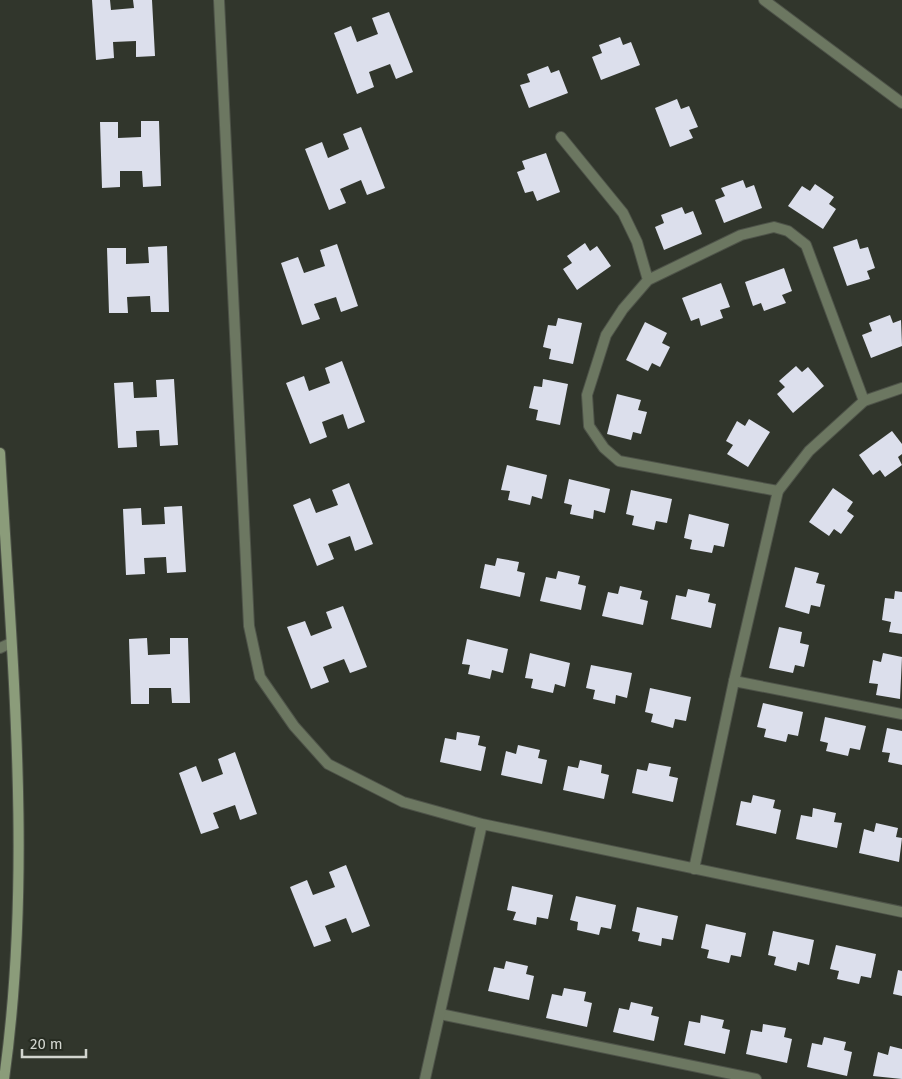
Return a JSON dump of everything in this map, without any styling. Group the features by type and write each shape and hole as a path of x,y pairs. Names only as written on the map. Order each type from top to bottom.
{"main road":[{"path":"0,453 11,643 19,858 16,946 4,1079"}],"street":[{"path":"220,0 249,626 260,677 294,726 328,764 403,802 482,824 902,912"},
{"path":"764,0 902,103"},
{"path":"561,137 623,214 637,242 648,280"},
{"path":"778,491 619,461 604,448 589,426 587,395 606,335 623,309 648,280 742,235 774,227 788,231 806,244 864,401"},
{"path":"694,869 734,680 778,491 809,451 864,401 902,388"},
{"path":"0,648 11,643"},
{"path":"734,680 902,714"},
{"path":"425,1079 482,824"},
{"path":"440,1014 756,1079"}],"building":[{"path":"92,0 110,0 111,10 134,8 133,0 152,0 155,56 136,57 136,41 113,42 114,58 96,60"},
{"path":"389,12 413,72 396,79 390,64 369,72 374,87 357,94 334,33 351,26 357,42 378,34 372,18"},
{"path":"620,37 623,45 631,42 640,65 601,80 592,57 602,53 599,45"},
{"path":"548,66 551,73 559,70 568,93 529,108 520,85 530,82 527,74"},
{"path":"677,99 681,109 689,106 698,127 689,130 693,138 670,147 655,108"},
{"path":"141,121 159,121 161,186 143,187 142,171 120,171 120,187 102,188 100,122 118,122 118,138 141,137"},
{"path":"361,127 385,188 367,195 361,180 340,189 346,203 329,210 305,149 322,142 328,158 349,149 343,134"},
{"path":"546,153 560,192 537,201 533,191 525,193 517,172 525,169 522,161"},
{"path":"743,180 746,188 754,185 762,208 724,223 715,200 725,196 721,188"},
{"path":"815,184 834,197 829,204 836,209 823,229 788,206 802,186 810,191"},
{"path":"682,207 685,214 693,211 702,234 664,250 655,227 664,223 661,215"},
{"path":"857,239 860,249 868,247 875,268 867,271 870,279 847,286 833,247"},
{"path":"585,243 590,251 597,246 611,266 577,290 563,269 572,263 567,256"},
{"path":"337,244 358,306 341,312 336,297 314,304 320,319 302,325 281,263 298,257 304,273 325,266 320,250"},
{"path":"167,246 169,312 151,312 150,296 127,297 128,313 109,313 107,248 126,248 126,264 149,263 148,247"},
{"path":"784,268 792,291 782,295 786,303 764,311 761,303 753,306 745,282"},
{"path":"721,283 730,307 720,310 723,318 701,326 699,318 691,321 682,298"},
{"path":"890,315 893,323 901,320 902,346 871,358 862,335 872,331 869,323"},
{"path":"558,318 582,323 573,364 549,359 551,349 543,347 548,325 556,326"},
{"path":"645,322 667,333 662,343 670,347 660,367 652,363 648,371 626,360"},
{"path":"342,361 365,422 348,429 343,414 322,422 327,437 310,444 286,383 304,376 309,391 330,383 325,368"},
{"path":"796,366 802,372 808,367 824,386 793,413 777,394 785,387 779,381"},
{"path":"174,379 178,445 160,446 159,430 136,431 137,447 118,448 114,383 133,382 134,398 157,397 156,380"},
{"path":"543,379 568,384 560,425 536,420 538,410 529,408 534,386 542,387"},
{"path":"617,394 641,400 638,410 647,412 641,434 633,432 631,440 607,434"},
{"path":"749,419 770,432 748,467 727,454 733,445 726,441 737,421 745,426"},
{"path":"892,431 902,444 902,454 898,457 902,465 885,477 880,470 873,475 859,455"},
{"path":"507,465 547,475 542,499 532,496 530,505 508,500 510,491 501,490"},
{"path":"569,479 610,489 605,513 594,510 593,519 570,514 572,505 564,503"},
{"path":"349,483 373,544 355,551 350,536 328,544 334,559 317,566 293,505 310,498 316,513 338,505 332,490"},
{"path":"833,488 853,502 847,511 854,516 841,534 834,529 829,536 809,522"},
{"path":"631,490 672,499 667,523 656,521 654,530 632,525 634,516 626,514"},
{"path":"182,506 186,572 167,573 166,557 144,558 145,574 126,575 123,509 141,508 142,525 165,524 164,507"},
{"path":"689,514 729,524 724,547 714,545 712,553 690,549 692,540 684,538"},
{"path":"497,558 519,562 517,571 525,573 520,597 480,588 485,564 495,566"},
{"path":"795,567 819,573 816,583 825,585 820,607 811,605 809,614 785,607"},
{"path":"558,571 580,576 578,584 586,586 581,610 540,601 546,577 556,579"},
{"path":"620,586 642,591 640,599 648,601 643,625 602,616 608,592 618,594"},
{"path":"688,589 710,594 708,602 716,604 711,628 671,619 676,595 686,597"},
{"path":"895,591 902,592 902,634 889,632 891,622 882,620 885,598 894,599"},
{"path":"343,606 367,667 350,673 344,659 323,667 329,682 311,689 287,627 305,621 311,636 332,628 326,612"},
{"path":"779,627 802,632 800,643 809,645 804,667 795,665 793,673 769,668"},
{"path":"147,638 148,655 170,654 170,638 188,638 190,703 172,703 171,688 149,688 149,704 131,704 129,639"},
{"path":"467,639 508,649 503,673 492,670 490,679 468,674 470,665 462,664"},
{"path":"530,653 570,663 565,687 555,684 553,693 531,688 533,679 525,678"},
{"path":"883,653 902,657 900,699 876,695 878,684 869,683 873,660 881,662"},
{"path":"591,665 632,673 627,698 616,695 615,704 593,699 595,690 586,688"},
{"path":"650,688 691,697 686,721 675,719 673,728 651,722 653,714 645,712"},
{"path":"763,703 803,712 798,736 788,734 786,742 764,737 766,729 757,727"},
{"path":"825,717 866,726 860,750 850,748 848,756 826,751 828,743 820,741"},
{"path":"887,728 902,731 902,765 888,762 890,753 882,752"},
{"path":"457,732 480,736 478,745 486,747 481,771 440,762 445,738 456,740"},
{"path":"518,745 540,750 538,758 547,760 542,784 501,775 506,751 516,754"},
{"path":"235,752 257,814 240,820 235,805 213,813 219,828 201,834 179,773 196,766 202,782 223,774 218,759"},
{"path":"580,760 602,765 601,773 609,775 604,799 563,790 568,766 578,768"},
{"path":"649,763 671,767 669,776 678,778 673,802 632,793 637,769 647,771"},
{"path":"753,795 775,800 773,808 781,810 776,834 736,825 741,801 751,803"},
{"path":"813,808 836,813 834,822 842,823 837,848 796,839 801,815 812,817"},
{"path":"876,823 898,828 896,837 902,838 899,862 859,853 864,829 874,832"},
{"path":"346,865 370,926 352,933 346,918 325,926 331,941 314,947 290,887 307,880 313,895 335,887 329,872"},
{"path":"512,886 553,895 548,919 537,917 536,925 513,920 516,912 507,910"},
{"path":"576,896 616,905 611,929 601,927 599,935 577,930 578,922 570,920"},
{"path":"637,907 678,916 673,940 662,938 661,946 638,941 640,933 632,931"},
{"path":"706,924 746,933 741,957 731,955 729,963 707,958 709,950 701,948"},
{"path":"773,931 814,940 809,965 798,962 796,971 774,965 776,957 768,955"},
{"path":"836,945 876,954 871,978 861,976 859,984 837,979 839,971 830,969"},
{"path":"506,961 528,966 526,974 534,976 529,1000 488,991 494,967 504,969"},
{"path":"898,970 902,971 902,996 893,994"},
{"path":"564,988 586,992 584,1001 592,1003 587,1027 546,1018 552,994 562,996"},
{"path":"631,1002 653,1007 651,1015 659,1017 654,1041 613,1032 619,1008 629,1010"},
{"path":"701,1015 724,1020 722,1028 730,1030 725,1054 684,1045 689,1021 700,1023"},
{"path":"763,1024 786,1028 784,1037 792,1039 787,1063 746,1054 751,1030 762,1032"},
{"path":"824,1037 846,1042 844,1050 852,1052 847,1076 807,1067 812,1043 822,1045"},
{"path":"890,1046 902,1049 902,1079 873,1076 878,1052 888,1055"}]}
